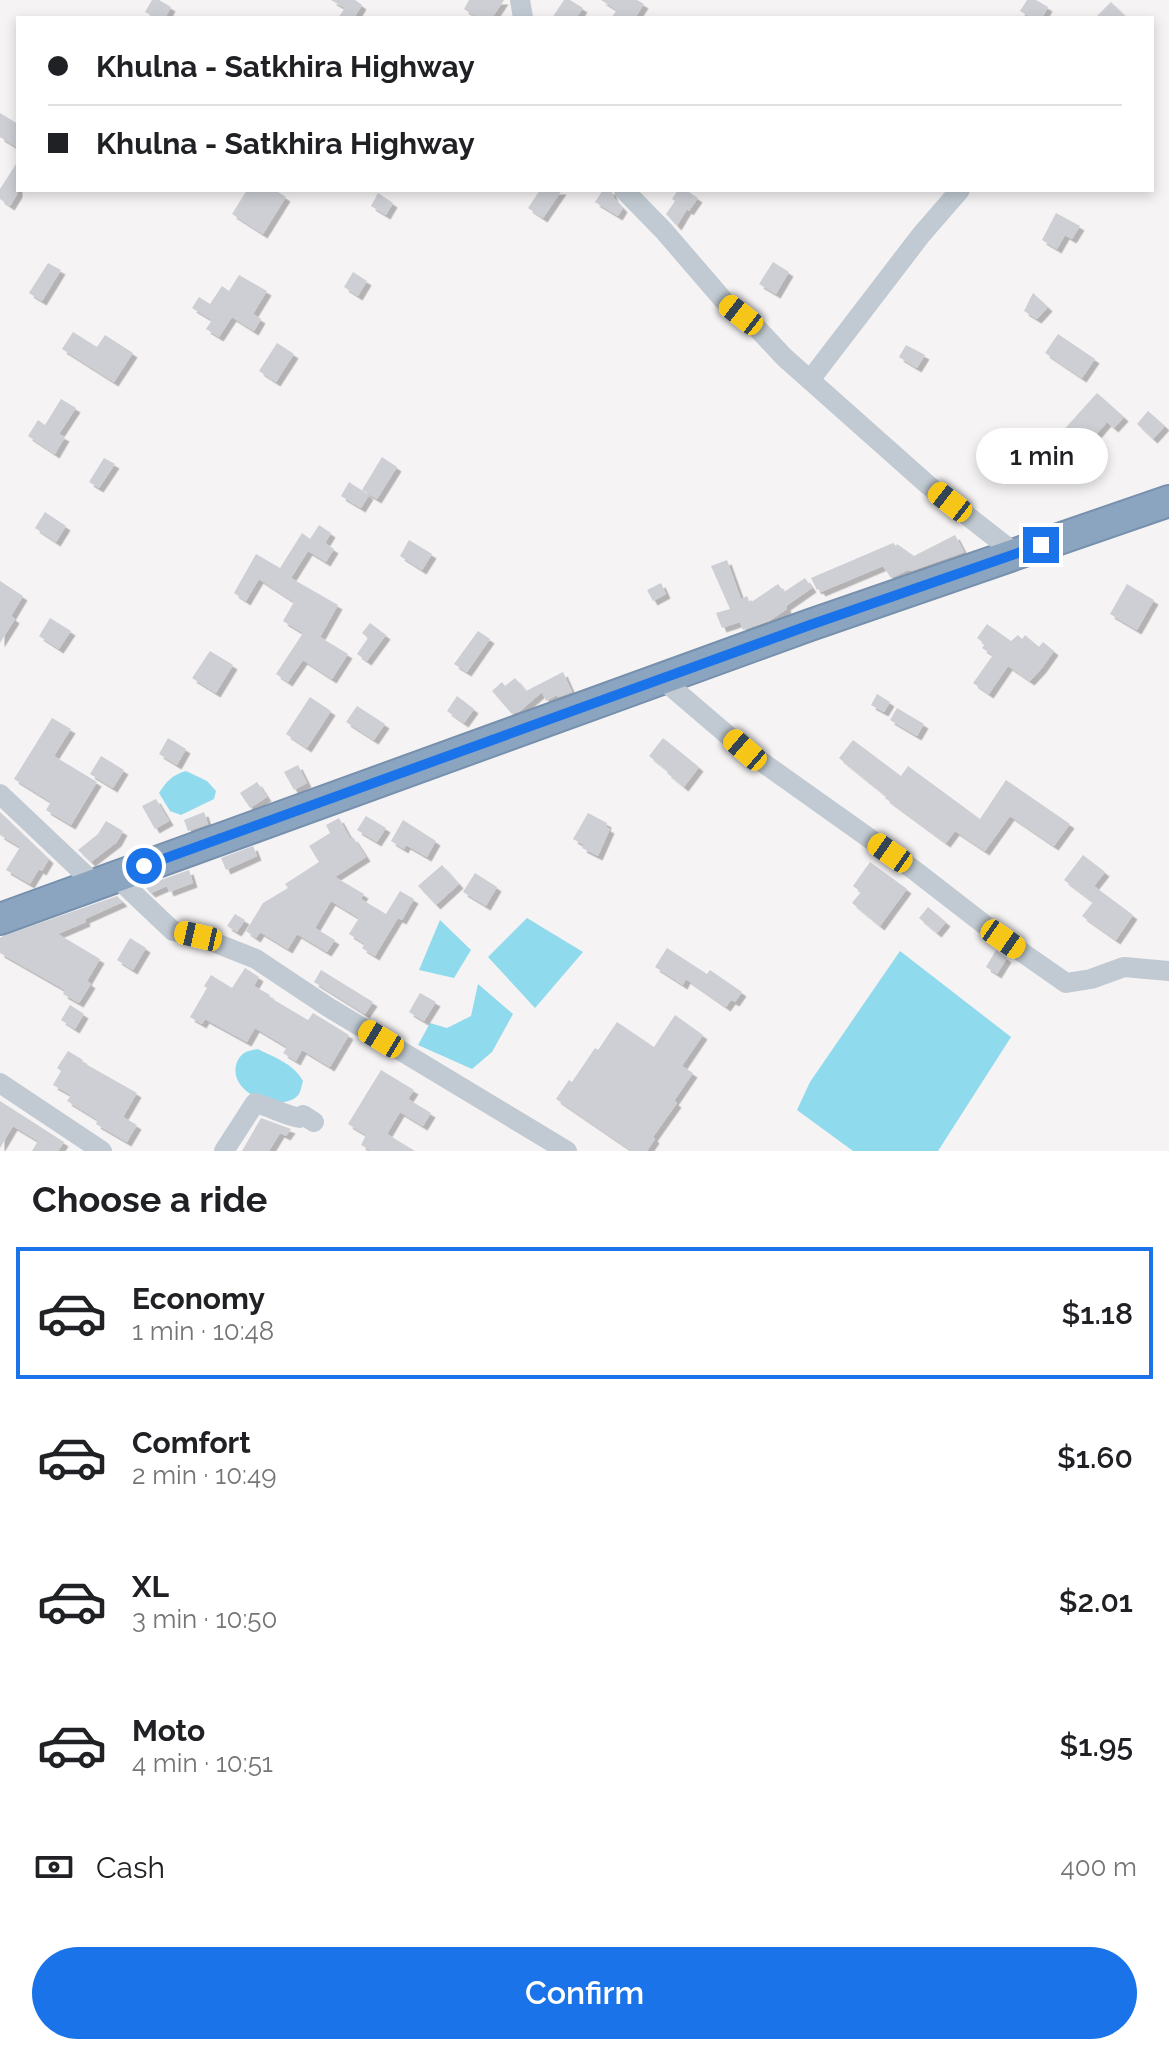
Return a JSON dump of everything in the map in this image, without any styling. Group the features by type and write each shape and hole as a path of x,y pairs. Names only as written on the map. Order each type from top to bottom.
{"highway":[{"path":"0,919 662,679 1169,501"}],"street":[{"path":"626,192 726,303 756,327 784,357 928,485 1016,554"},
{"path":"810,380 958,192"},
{"path":"662,679 745,750 1066,983 1091,979 1124,967 1169,971"},
{"path":"0,794 173,931 198,936 256,959 328,1007 567,1151"},
{"path":"0,1083 102,1151"},
{"path":"224,1151 255,1103 286,1115 300,1118 303,1115 314,1122"}],"water":[{"path":"186,771 207,781 216,791 214,799 181,815 170,811 159,793 170,779"},
{"path":"527,918 583,952 535,1008 488,957"},
{"path":"440,920 471,950 454,978 419,970"},
{"path":"900,951 1011,1037 938,1151 853,1151 797,1110 810,1082"},
{"path":"478,984 513,1014 492,1052 472,1069 418,1045 430,1023 447,1028 471,1016"},
{"path":"258,1049 283,1062 299,1075 303,1081 295,1098 286,1102 265,1100 245,1090 238,1082 235,1072 237,1062 245,1052"}],"building":[{"path":"152,0 159,0 171,7 166,16 152,16 145,12"},
{"path":"331,0 355,0 362,5 355,16 339,16 345,8"},
{"path":"469,0 504,0 493,16 475,16 464,9"},
{"path":"564,0 583,8 577,16 553,16"},
{"path":"601,0 637,0 644,4 636,16 612,16 617,10"},
{"path":"1027,0 1036,0 1048,7 1043,16 1029,16 1020,11"},
{"path":"1111,2 1125,16 1097,16"},
{"path":"0,113 16,123 16,147 0,137"},
{"path":"16,164 18,193 10,206 0,199 0,189"},
{"path":"246,192 278,192 286,197 263,234 232,214"},
{"path":"539,192 561,192 543,218 528,208"},
{"path":"602,192 612,192 623,208 618,216 595,202"},
{"path":"677,192 689,192 698,198 677,226 666,214 675,201 672,199"},
{"path":"378,193 393,203 386,215 371,206"},
{"path":"1056,213 1080,226 1072,239 1065,235 1057,249 1042,240"},
{"path":"773,262 789,272 776,294 759,284"},
{"path":"48,263 61,270 42,301 29,293"},
{"path":"353,272 367,281 358,296 344,287"},
{"path":"239,275 267,291 253,314 261,319 254,331 232,317 219,337 206,329 212,320 192,308 199,297 210,304 222,286 229,291"},
{"path":"1033,293 1048,307 1037,319 1024,311"},
{"path":"73,332 97,347 105,335 133,353 114,382 62,349"},
{"path":"1058,334 1095,359 1082,378 1045,353"},
{"path":"277,343 294,354 276,382 259,371"},
{"path":"906,345 925,355 917,368 899,357"},
{"path":"1097,393 1124,417 1114,428 1107,422 1081,452 1060,434"},
{"path":"61,399 76,408 59,434 65,437 55,454 28,436 38,420 45,425"},
{"path":"1148,411 1165,426 1153,439 1137,424"},
{"path":"382,457 397,467 377,499 362,490"},
{"path":"104,458 115,464 99,488 89,482"},
{"path":"349,482 369,495 361,508 341,496"},
{"path":"45,512 66,526 56,542 35,528"},
{"path":"319,525 331,533 325,543 334,549 326,562 308,551 291,578 338,605 320,637 348,654 332,679 303,660 288,682 276,674 303,633 283,621 294,602 259,579 246,601 234,593 256,554 280,568 302,533 310,539"},
{"path":"955,535 964,552 891,578 883,566 821,592 811,578 893,543 914,556"},
{"path":"409,540 432,554 422,570 400,556"},
{"path":"727,560 741,599 747,596 750,603 778,584 784,592 805,578 812,588 769,621 743,630 740,622 722,628 716,613 730,609 711,566"},
{"path":"0,581 23,596 11,616 15,619 0,643"},
{"path":"661,583 666,594 653,601 647,590"},
{"path":"1127,584 1154,600 1137,630 1110,614"},
{"path":"50,618 71,631 59,649 39,636"},
{"path":"370,623 386,635 367,661 357,654 368,638 362,633"},
{"path":"987,624 1011,641 1018,635 1022,639 1025,635 1039,647 1043,642 1054,651 1030,681 1008,666 989,694 973,683 993,655 982,648 985,644 977,638"},
{"path":"478,631 490,639 467,672 454,664"},
{"path":"210,651 233,665 216,693 192,678"},
{"path":"563,672 572,692 546,701 542,692 512,714 492,691 502,682 505,686 515,678 526,691"},
{"path":"877,694 890,702 884,712 871,705"},
{"path":"457,696 474,709 464,723 447,711"},
{"path":"310,697 331,711 307,748 286,734"},
{"path":"357,706 385,724 374,740 346,722"},
{"path":"897,708 924,724 917,736 890,720"},
{"path":"52,718 71,729 54,756 97,782 71,825 46,810 51,802 14,779"},
{"path":"168,738 186,749 177,765 159,754"},
{"path":"663,738 699,767 684,787 649,756"},
{"path":"853,740 901,776 908,766 980,819 1006,780 1070,824 1054,846 1010,816 985,851 955,831 946,843 885,798 839,758"},
{"path":"101,756 124,770 113,788 90,774"},
{"path":"298,765 307,783 294,790 284,772"},
{"path":"257,782 267,797 250,808 240,793"},
{"path":"156,799 169,821 155,829 142,806"},
{"path":"0,812 49,859 30,884 6,870 20,847 0,835"},
{"path":"204,812 208,824 188,831 184,820"},
{"path":"588,813 607,823 606,827 610,829 598,856 573,839"},
{"path":"366,816 386,828 377,842 357,830"},
{"path":"339,818 351,840 353,837 366,857 335,877 364,894 361,899 386,914 400,891 414,899 402,920 398,918 375,956 362,948 365,944 349,934 359,918 331,901 315,928 335,940 327,952 297,934 288,949 260,932 256,938 246,931 263,903 288,888 285,884 319,862 309,846 330,833 326,825"},
{"path":"403,820 436,841 427,857 406,845 404,849 391,841"},
{"path":"106,821 123,831 117,842 91,862 78,850 98,834"},
{"path":"253,846 257,856 226,870 221,858"},
{"path":"1083,855 1105,872 1094,886 1133,915 1116,940 1082,916 1093,902 1064,880"},
{"path":"870,862 907,889 880,926 852,903 861,892 853,886"},
{"path":"442,865 459,884 436,905 418,886"},
{"path":"189,870 193,883 169,892 167,886 151,893 144,886"},
{"path":"475,873 497,887 486,906 463,892"},
{"path":"117,896 123,902 58,934 100,959 87,981 91,984 79,1003 63,994 65,990 0,953 0,938 3,936"},
{"path":"928,907 946,922 937,933 919,918"},
{"path":"235,914 245,920 237,932 227,926"},
{"path":"130,938 146,948 133,970 117,960"},
{"path":"667,948 707,974 710,970 742,992 735,1002 731,1000 726,1007 686,979 683,985 655,967"},
{"path":"996,950 1007,958 997,974 986,967"},
{"path":"245,968 259,977 254,986 269,997 308,1020 313,1013 349,1035 330,1067 302,1050 296,1061 283,1053 287,1047 255,1028 247,1042 205,1019 202,1024 190,1017 211,975 232,988"},
{"path":"321,970 373,1002 365,1014 314,982"},
{"path":"420,993 436,1002 424,1021 409,1012"},
{"path":"70,1005 84,1014 75,1029 61,1020"},
{"path":"675,1015 703,1035 682,1066 693,1073 647,1151 632,1151 556,1099 595,1048 598,1050 617,1022 654,1047"},
{"path":"68,1051 137,1093 123,1117 137,1125 127,1142 96,1124 98,1120 67,1101 71,1095 53,1085 61,1071 57,1068"},
{"path":"381,1070 414,1090 408,1099 431,1113 423,1126 400,1112 387,1134 415,1151 371,1151 361,1145 366,1135 348,1124"},
{"path":"0,1101 64,1142 58,1151 32,1151 38,1141 13,1126 0,1148"},
{"path":"261,1118 291,1129 286,1136 280,1133 269,1151 242,1151"}],"route":[{"path":"144,866 810,625 1041,545"}]}
